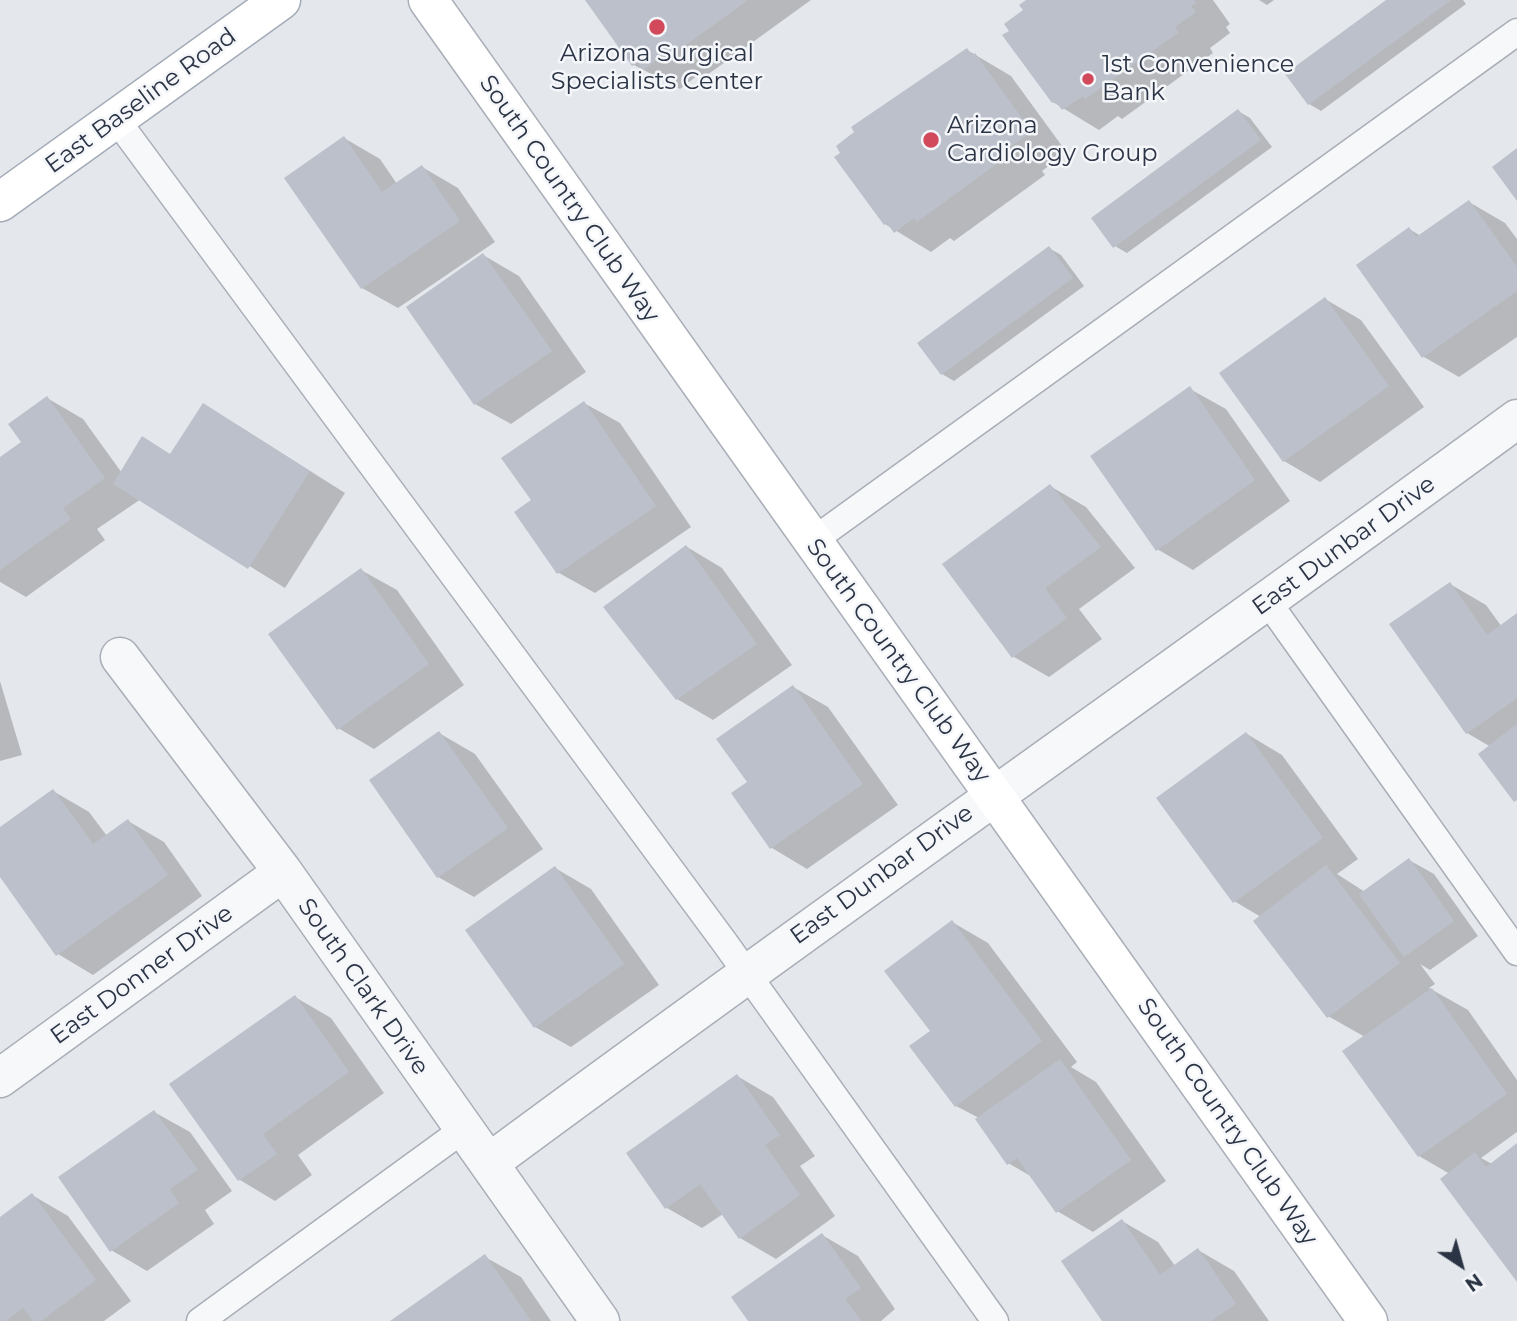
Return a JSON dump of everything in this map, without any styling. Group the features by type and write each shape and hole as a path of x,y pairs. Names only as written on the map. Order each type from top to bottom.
{"street":[{"name":"East Baseline Road","path":"0,202 281,0"},
{"name":"South Country Club Way","path":"428,0 1368,1321"},
{"name":"East Dunbar Drive","path":"489,1163 994,793 1268,602 1516,423"},
{"name":"South Clark Drive","path":"120,657 283,872 600,1321"},
{"name":"East Donner Drive","path":"0,1078 283,872"}],"lane":[{"path":"811,541 1517,32"},
{"path":"116,119 747,973 995,1321"},
{"path":"1268,602 1517,952"},
{"path":"200,1321 464,1129"}],"building":[{"name":"Arizona Surgical Specialists Center","path":"585,0 748,0 666,59 663,55 643,70 638,62 632,66"},
{"path":"1026,0 1194,0 1196,3 1191,6 1196,12 1175,27 1179,32 1085,99 1083,96 1062,110 1055,101 1052,103 1002,35 1009,31 1004,24 1023,10 1019,5"},
{"path":"1386,0 1451,0 1308,105 1285,74"},
{"name":"Arizona Cardiology Group","path":"967,48 972,55 975,53 1027,125 1023,128 1027,135 1007,149 1010,154 917,222 914,218 894,233 887,223 884,225 834,157 840,153 836,146 854,132 851,127"},
{"path":"1238,109 1261,140 1113,248 1091,218"},
{"path":"344,136 382,192 422,165 460,221 361,289 284,178"},
{"path":"1517,148 1517,201 1492,167"},
{"path":"1469,200 1517,267 1517,291 1422,358 1356,265 1409,227 1416,237"},
{"path":"1049,246 1073,278 941,375 917,343"},
{"path":"483,253 552,351 474,405 406,307"},
{"path":"1325,297 1389,386 1283,462 1219,373"},
{"path":"1190,386 1255,480 1156,551 1090,456"},
{"path":"47,396 105,478 63,508 71,519 0,570 0,457 21,442 8,424"},
{"path":"584,401 656,506 557,574 514,512 531,500 501,458"},
{"path":"203,403 310,471 248,569 113,484 142,436 170,454"},
{"path":"1050,484 1101,547 1045,588 1067,618 1012,658 942,564"},
{"path":"686,545 757,644 676,700 603,607"},
{"path":"361,568 429,664 337,730 268,634"},
{"path":"1450,582 1487,635 1517,613 1517,698 1466,734 1389,624"},
{"path":"793,685 863,784 770,849 731,793 747,782 716,739"},
{"path":"1517,724 1517,800 1514,802 1478,754"},
{"path":"439,731 508,828 437,878 369,780"},
{"path":"1246,732 1323,838 1233,903 1156,798"},
{"path":"53,789 93,844 128,819 168,875 56,956 0,877 0,827"},
{"path":"1409,858 1454,921 1404,957 1359,894"},
{"path":"1326,865 1400,963 1327,1018 1253,921"},
{"path":"555,866 624,964 534,1028 465,930"},
{"path":"952,920 1042,1041 955,1107 909,1046 930,1031 884,971"},
{"path":"1432,988 1507,1094 1418,1157 1342,1051"},
{"path":"295,995 349,1072 263,1134 277,1154 238,1181 169,1084"},
{"path":"1060,1059 1131,1160 1056,1213 1017,1158 1007,1165 975,1119"},
{"path":"737,1074 780,1135 765,1145 800,1195 739,1239 700,1184 665,1209 626,1153"},
{"path":"154,1110 198,1170 170,1189 179,1203 110,1252 58,1177"},
{"path":"1517,1143 1517,1282 1440,1179 1475,1152 1486,1167"},
{"path":"32,1193 96,1280 41,1321 33,1321 23,1308 6,1321 0,1321 0,1217"},
{"path":"1122,1219 1160,1275 1198,1248 1236,1304 1211,1321 1102,1321 1061,1261"},
{"path":"822,1233 861,1288 845,1299 861,1321 748,1321 731,1297"},
{"path":"485,1254 531,1321 390,1321"}],"place":[{"name":"Arizona Surgical Specialists Center","path":"657,27"},
{"name":"1st Convenience Bank","path":"1088,79"},
{"name":"Arizona Cardiology Group","path":"931,140"}]}
